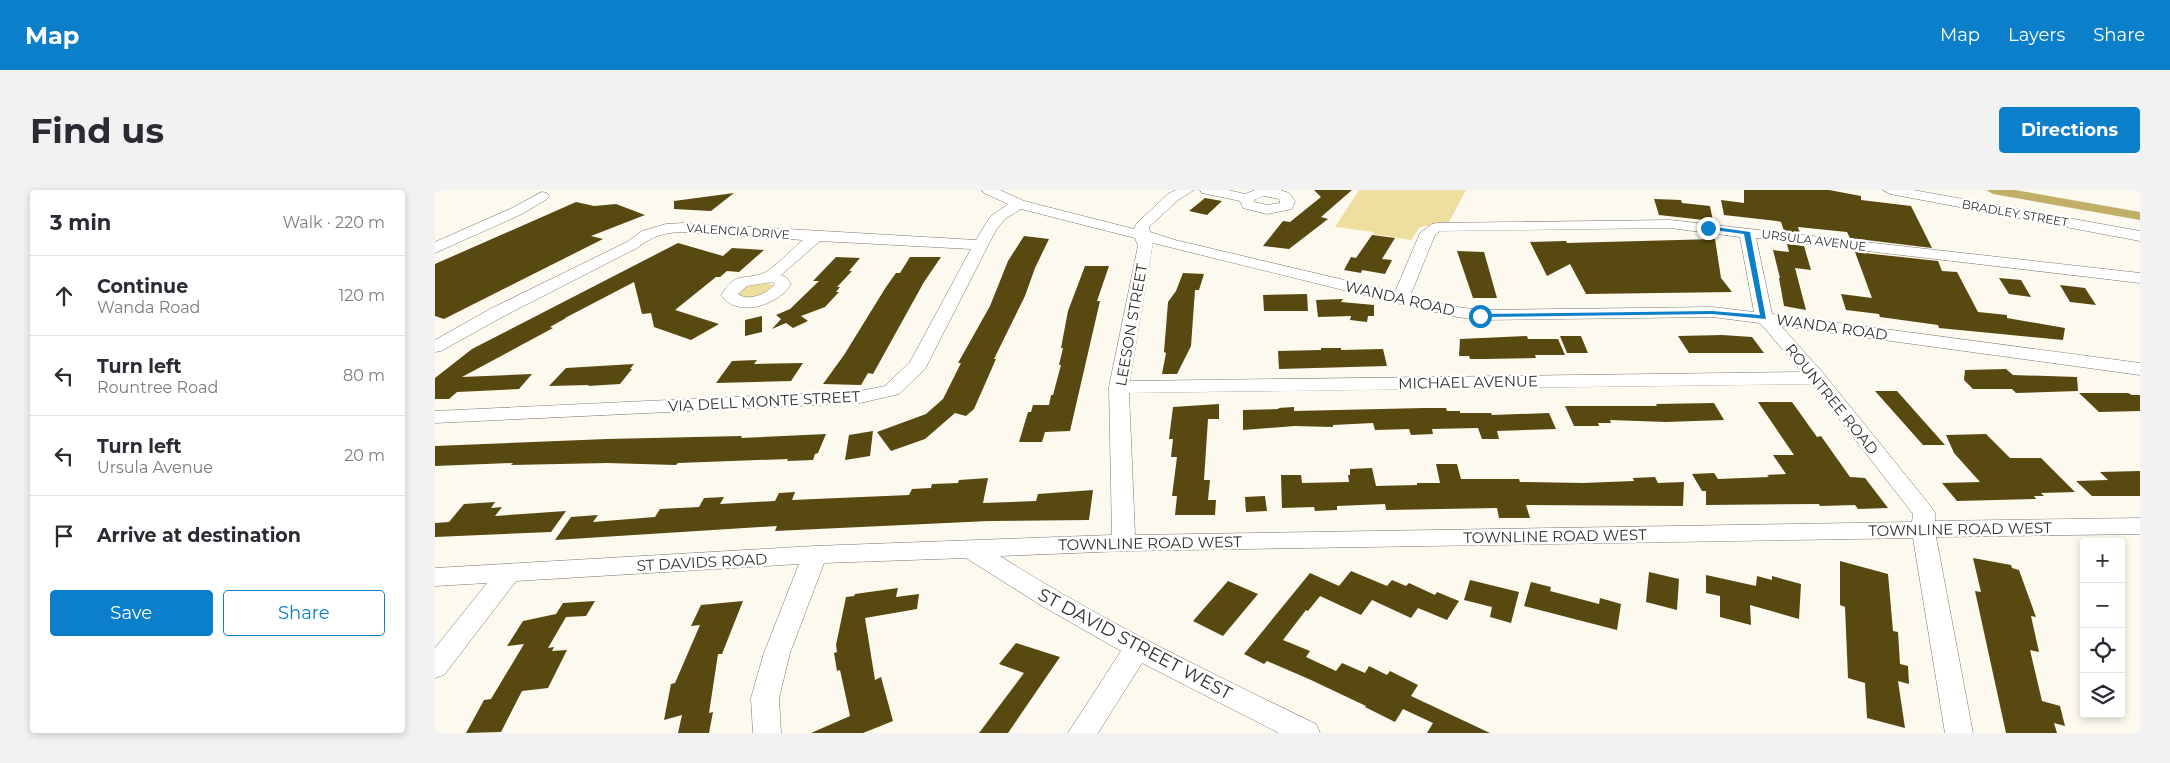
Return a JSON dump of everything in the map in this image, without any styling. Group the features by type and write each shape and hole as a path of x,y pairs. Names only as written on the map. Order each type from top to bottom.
{"street":[{"name":"WANDA ROAD","path":"989,190 1019,204 1142,235 1169,244 1480,316 1712,312 2140,369"},
{"path":"1142,235 1143,226 1173,197 1181,191 1187,190"},
{"path":"1207,190 1246,198"},
{"name":"BRADLEY STREET","path":"1890,190 2140,236"},
{"path":"435,248 517,211 542,196"},
{"name":"VIA DELL MONTE STREET","path":"435,416 860,397 892,390 918,365 981,245 989,226 1002,214 1019,204"},
{"name":"URSULA AVENUE","path":"1400,299 1428,233 1437,227 1670,224 2140,278"},
{"name":"VALENCIA DRIVE","path":"435,347 497,312 633,245 640,238 660,230 683,227 703,230 981,245"},
{"path":"1747,232 1763,318"},
{"name":"LEESON STREET","path":"1124,543 1119,387 1146,246 1142,235"},
{"path":"769,277 817,236"},
{"name":"ROUNTREE ROAD","path":"1763,318 1817,378 1924,513 1923,530 1959,733"},
{"name":"MICHAEL AVENUE","path":"1119,387 1817,378"},
{"name":"TOWNLINE ROAD WEST","path":"969,548 1124,543 2140,526"},
{"name":"ST DAVIDS ROAD","path":"435,577 969,548"},
{"name":"ST DAVID STREET WEST","path":"969,548 1009,575 1137,649 1305,733"},
{"path":"767,733 765,698 774,662 815,555"},
{"path":"435,667 509,573"},
{"path":"1082,733 1137,649"}],"shaded area":[{"path":"1359,190 1466,190 1449,222 1420,227 1411,240 1373,234 1374,232 1335,227"},
{"path":"763,281 773,285 764,295 753,297 739,296 737,292 747,285"}],"building":[{"path":"1314,190 1352,190 1321,217 1328,219 1289,249 1263,246 1283,221 1290,222 1321,197"},
{"path":"1744,190 1829,190 1861,196 1861,200 1911,206 1932,248 1850,238 1847,232 1798,227 1800,233 1784,231 1781,222 1724,215 1721,200 1744,203"},
{"path":"734,193 711,211 674,209 674,201"},
{"path":"1205,198 1222,201 1207,215 1189,211"},
{"path":"1654,199 1681,200 1682,203 1710,206 1713,221 1659,215"},
{"path":"576,202 594,206 616,204 645,215 591,236 603,239 444,319 435,316 435,264"},
{"path":"1372,235 1395,238 1382,259 1392,260 1385,274 1362,270 1361,273 1344,270 1351,257 1356,258"},
{"path":"1024,236 1049,239 1035,268 1025,296 994,359 996,359 974,409 966,416 955,413 925,439 891,451 877,432 926,414 943,399 961,363 958,363 990,306 1008,261"},
{"path":"1715,239 1721,278 1732,292 1586,294 1570,264 1547,276 1530,242 1566,241 1567,243"},
{"path":"678,243 723,256 732,248 764,250 739,272 727,271 720,277 716,277 675,310 719,324 691,340 654,327 651,313 642,314 634,282 565,318 550,327 553,328 462,377 532,374 519,389 457,392 449,399 435,399 435,378 472,349"},
{"path":"1787,244 1804,246 1811,270 1795,268 1806,310 1784,306 1773,250 1789,252"},
{"path":"1457,251 1484,252 1497,298 1473,298"},
{"path":"1855,252 1938,261 1942,271 1957,272 1978,312 2007,315 2007,318 2065,328 2063,340 1939,328 1938,325 1846,310 1841,294 1872,298"},
{"path":"836,257 860,258 849,271 852,271 837,287 840,287 836,292 839,292 825,307 801,316 808,321 793,328 786,323 772,329 781,319 776,315 790,309 819,281 813,281"},
{"path":"910,257 941,257 924,282 873,374 868,373 861,385 823,384 844,355 886,287 896,273 900,273"},
{"path":"1085,266 1109,266 1097,301 1100,301 1070,431 1045,432 1042,442 1019,442 1028,412 1031,412 1033,405 1049,405 1051,395 1053,395 1061,365 1059,365 1063,348 1061,348 1068,311"},
{"path":"1183,273 1204,274 1199,290 1195,290 1191,346 1177,374 1162,374 1166,353 1164,352 1168,302 1176,291"},
{"path":"1999,278 2021,280 2031,297 2009,294"},
{"path":"2060,285 2085,288 2096,305 2070,302"},
{"path":"1307,294 1308,311 1264,311 1263,295"},
{"path":"1343,299 1341,302 1374,305 1374,316 1368,316 1367,322 1350,320 1351,316 1318,317 1316,300"},
{"path":"762,316 762,332 745,336 745,320"},
{"path":"1722,335 1752,337 1764,353 1689,353 1678,336"},
{"path":"1527,336 1528,339 1558,339 1565,355 1535,355 1536,358 1484,359 1470,359 1469,356 1459,356 1460,339"},
{"path":"1560,336 1581,336 1588,353 1567,353"},
{"path":"1321,348 1341,348 1341,350 1383,349 1387,366 1279,369 1278,351 1321,350"},
{"path":"757,360 754,364 803,363 791,381 716,383 732,361"},
{"path":"634,364 620,384 549,386 566,368"},
{"path":"2006,369 2013,375 2077,377 2078,391 2016,393 2012,389 1973,389 1964,380 1965,370"},
{"path":"1875,391 1897,391 1945,445 1923,445"},
{"path":"2079,393 2128,393 2140,395 2140,411 2099,412"},
{"path":"1758,402 1792,402 1817,437 1821,436 1850,477 1865,478 1888,508 1858,509 1855,505 1820,506 1819,504 1706,505 1706,491 1702,491 1692,474 1714,473 1718,479 1769,477 1767,475 1786,474 1773,455 1794,455"},
{"path":"1714,403 1724,420 1666,422 1610,420 1611,423 1598,423 1599,426 1574,426 1565,406 1657,406 1656,404"},
{"path":"1219,404 1219,419 1208,419 1204,480 1210,480 1208,500 1216,500 1215,515 1175,515 1177,496 1172,496 1177,457 1171,457 1173,439 1169,439 1173,407"},
{"path":"1294,407 1294,411 1446,408 1447,411 1460,411 1460,413 1491,413 1492,415 1549,413 1556,429 1497,431 1499,439 1482,439 1478,428 1432,429 1433,434 1411,435 1409,429 1375,430 1373,423 1333,425 1333,427 1294,426 1243,430 1243,410"},
{"path":"873,431 870,456 845,460 849,435"},
{"path":"826,434 813,460 787,461 788,459 678,463 676,465 607,463 511,465 513,463 435,466 435,446 607,439 742,436 741,438"},
{"path":"1986,434 2010,458 2041,458 2075,492 2041,493 2044,496 2034,496 2036,499 1957,501 1942,483 1980,482 1954,453 1946,435"},
{"path":"1436,464 1457,464 1461,479 1519,479 1520,482 1583,483 1634,481 1633,478 1655,477 1658,483 1684,482 1683,506 1526,505 1530,518 1499,518 1497,508 1386,510 1385,504 1337,506 1337,510 1315,511 1314,507 1282,508 1281,475 1301,475 1302,483 1349,482 1348,475 1350,475 1350,469 1372,468 1376,486 1417,485 1417,483 1440,483"},
{"path":"2140,471 2140,496 2092,496 2076,481 2108,480 2100,472"},
{"path":"988,478 983,503 1036,501 1038,494 1093,490 1089,520 989,521 775,531 777,526 555,540 571,517 598,515 593,522 655,517 660,509 699,507 704,498 724,497 720,504 775,501 779,493 795,492 792,500 909,495 912,489 931,488 932,484 958,483 959,480"},
{"path":"1265,496 1267,511 1246,512 1245,497"},
{"path":"495,502 491,508 502,507 495,516 566,511 551,532 435,537 435,523 449,522 464,504"},
{"path":"1973,558 2011,565 2012,568 2019,570 2036,617 2031,616 2039,652 2030,650 2042,701 2060,706 2065,726 2054,723 2057,733 2006,733 1975,591 1981,592"},
{"path":"1840,561 1888,574 1893,631 1898,632 1900,664 1908,666 1909,684 1898,681 1905,728 1867,718 1865,683 1848,678 1845,607 1840,605"},
{"path":"1351,571 1387,586 1392,580 1406,586 1409,583 1435,595 1437,592 1459,601 1447,620 1418,608 1411,618 1372,600 1361,615 1320,596 1308,611 1306,610 1283,640 1310,651 1306,657 1336,671 1342,663 1365,673 1369,666 1387,675 1390,671 1418,685 1411,696 1490,733 1427,733 1433,723 1403,709 1395,722 1311,680 1267,661 1264,664 1244,654 1310,573 1339,586"},
{"path":"1649,572 1679,579 1677,610 1646,602"},
{"path":"1706,575 1756,586 1757,576 1772,580 1772,576 1801,584 1799,619 1750,605 1751,625 1720,617 1720,596 1706,593"},
{"path":"1470,580 1519,592 1511,623 1490,617 1492,607 1464,600"},
{"path":"1228,581 1258,594 1223,636 1193,621"},
{"path":"1531,582 1551,587 1550,591 1599,604 1600,598 1621,604 1617,630 1524,606"},
{"path":"898,588 896,597 919,594 917,609 865,618 875,680 881,677 893,721 863,733 811,733 850,716 840,670 837,671 834,653 837,652 836,645 846,597"},
{"path":"595,601 586,616 566,617 548,648 554,647 552,651 567,650 548,688 522,691 501,732 466,733 484,700 491,699 524,644 507,646 523,621 556,614 563,603"},
{"path":"743,601 722,654 718,654 709,713 713,712 709,733 678,733 682,715 664,720 671,684 675,683 700,625 691,626 701,605"},
{"path":"1016,643 1060,657 1008,733 979,733 1024,673 999,664"}],"waterway":[{"path":"1993,190 2140,216"}],"route":[{"path":"1480,316 1712,312 1763,318 1747,232 1708,228"}]}
